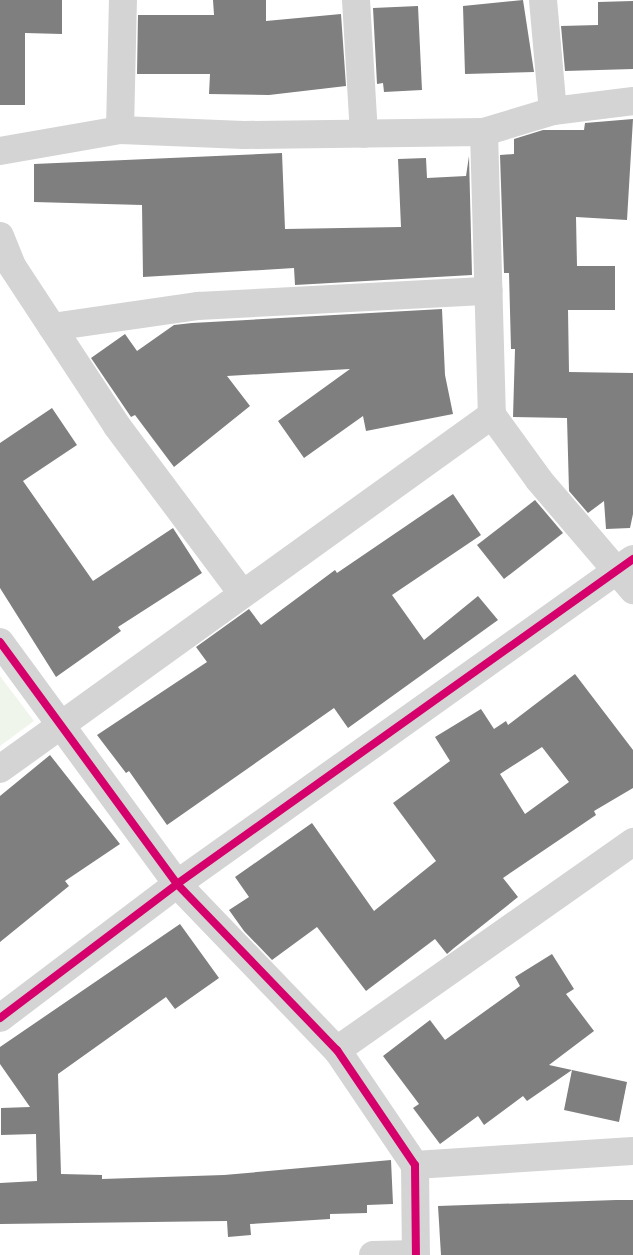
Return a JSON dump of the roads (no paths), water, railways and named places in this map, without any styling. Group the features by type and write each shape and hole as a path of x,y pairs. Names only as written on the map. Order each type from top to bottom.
{"street":[{"path":"120,130 123,0"},
{"path":"356,0 364,134"},
{"path":"543,0 553,111"},
{"path":"0,151 120,130 364,134 484,132 553,111 633,101"},
{"path":"0,1018 177,884 628,573 539,480 492,415 484,132"},
{"path":"0,236 12,266 117,426 242,593"},
{"path":"52,327 198,306 489,291"},
{"path":"0,769 242,593 319,543 492,415"},
{"path":"0,642 60,727 177,884 337,1050 415,1165 416,1254 373,1255"},
{"path":"337,1050 633,842"},
{"path":"415,1165 633,1151"}]}
